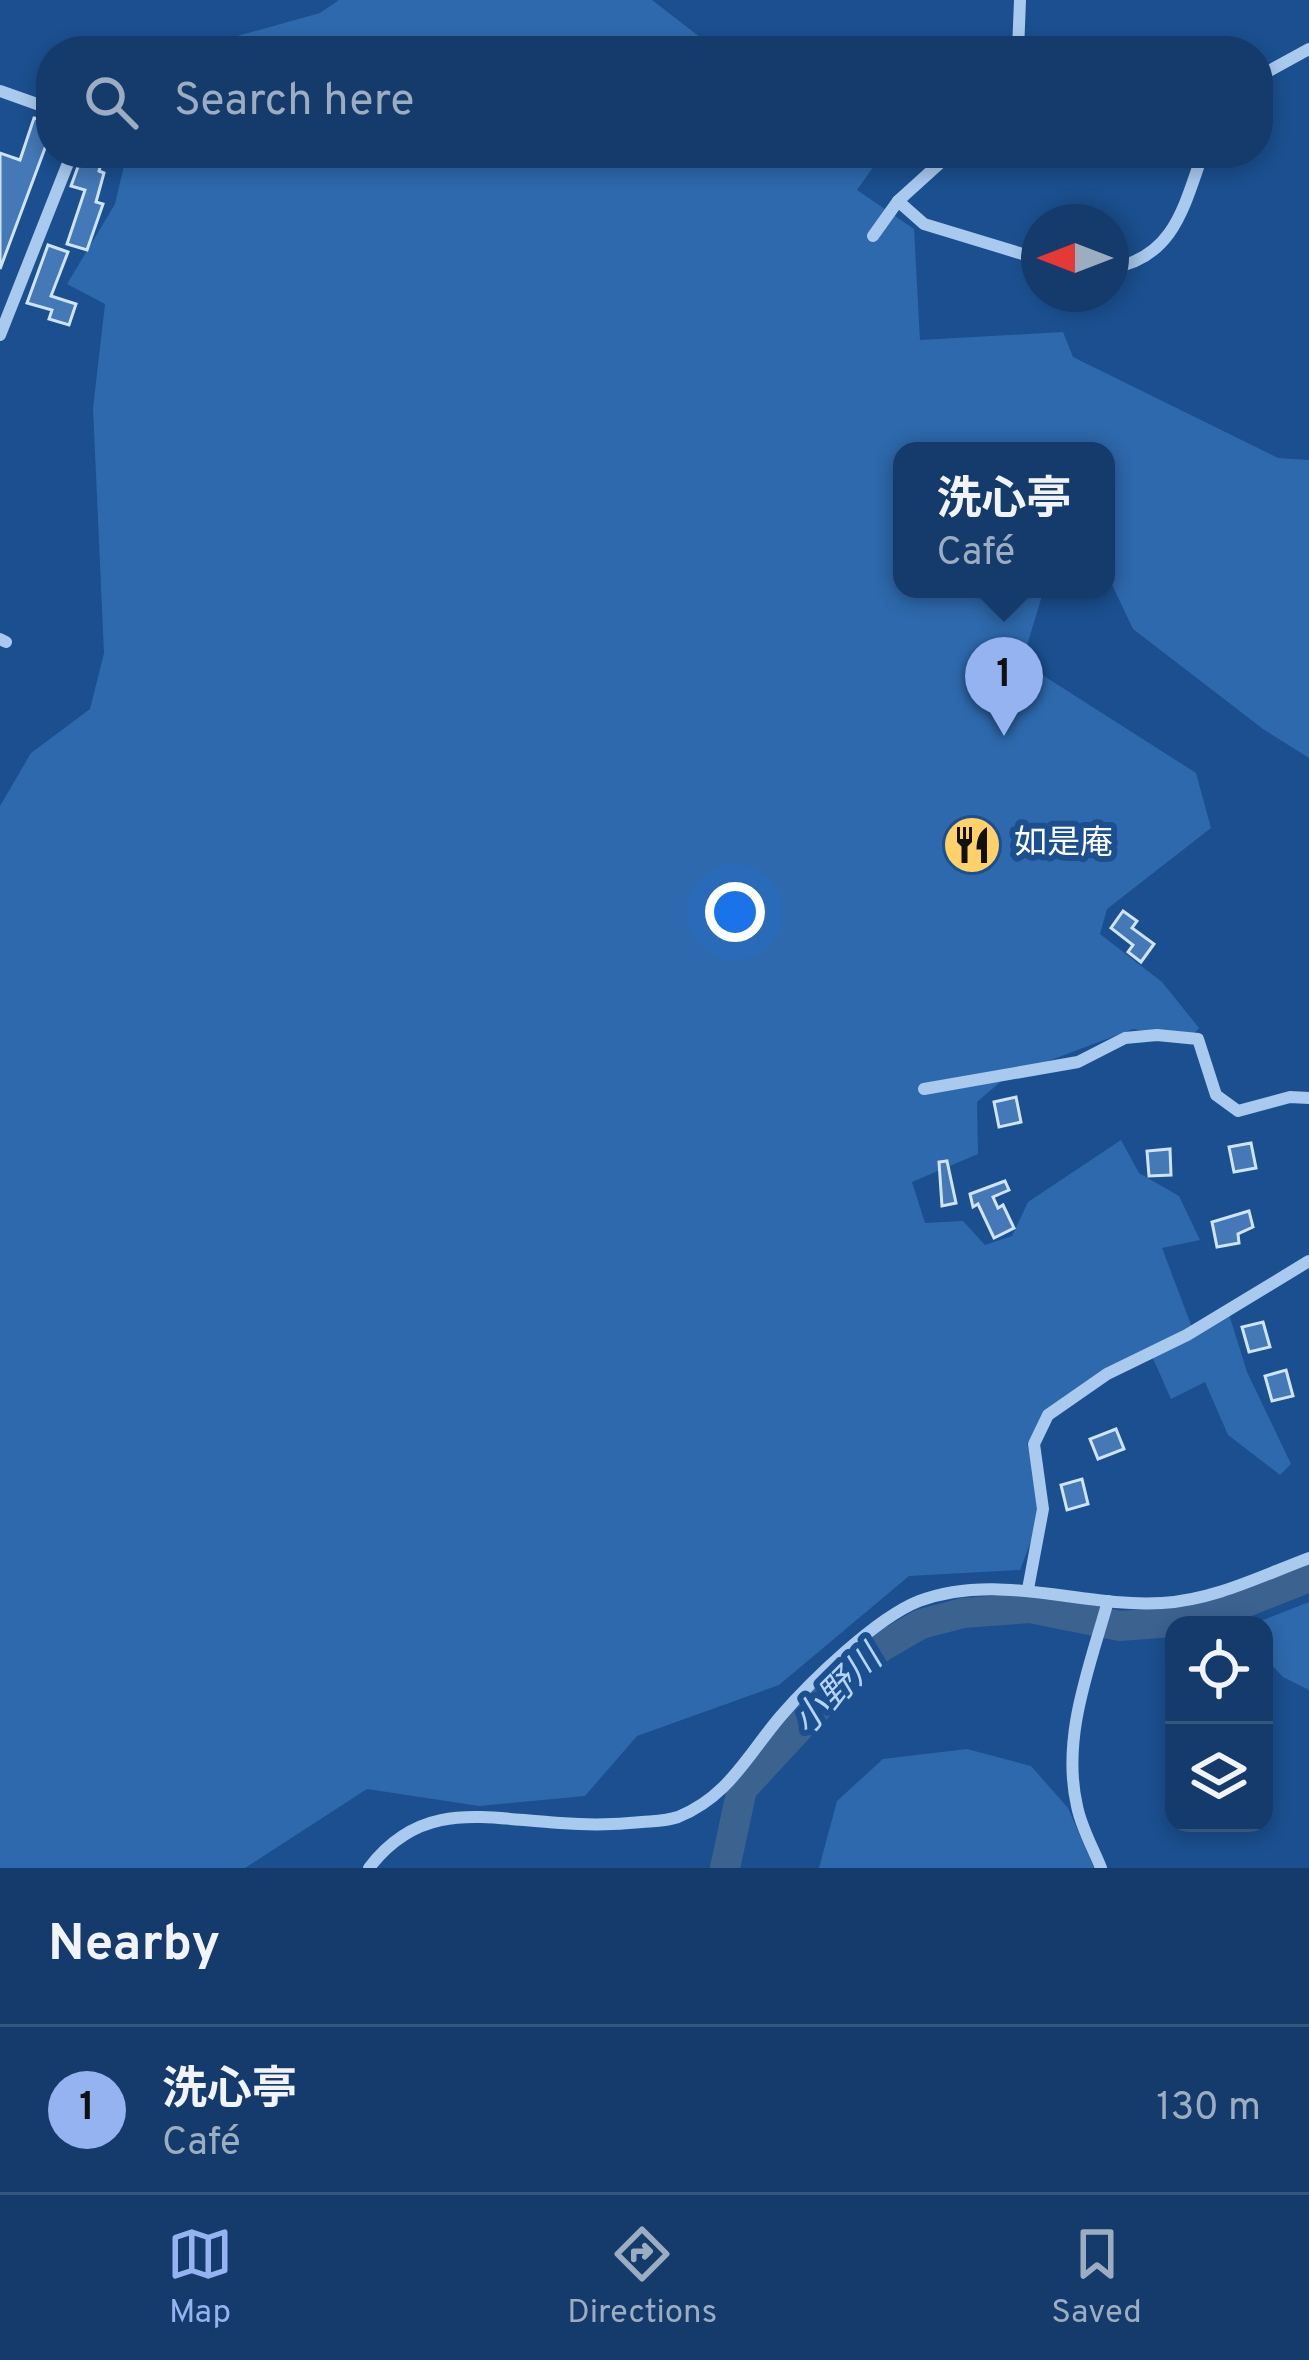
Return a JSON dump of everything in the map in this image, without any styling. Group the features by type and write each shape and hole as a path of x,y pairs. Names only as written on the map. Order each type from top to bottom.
{"street":[{"path":"1019,36 1020,0"},
{"path":"1273,69 1309,49"},
{"path":"0,91 36,104"},
{"path":"0,335 66,168"},
{"path":"873,236 898,201 934,168"},
{"path":"1129,265 1164,245 1197,168"},
{"path":"898,201 924,224 1021,254"},
{"path":"924,1089 1078,1062 1125,1038 1157,1035 1198,1040 1216,1095 1238,1111 1290,1097 1309,1098"},
{"path":"1028,1589 1043,1510 1034,1444 1048,1415 1107,1374 1194,1331 1309,1261"},
{"path":"369,1868 408,1832 441,1818 484,1814 560,1823 627,1824 672,1819 702,1806 735,1779 780,1716 877,1625 916,1602 952,1592 1028,1589 1160,1604 1204,1598 1309,1558"},
{"path":"1101,1868 1077,1807 1072,1756 1079,1704 1108,1600"}],"shaded area":[{"path":"339,0 652,0 699,36 238,36 320,13"},
{"path":"123,168 872,168 857,190 914,229 920,340 1063,332 1073,357 1278,458 1309,460 1309,758 1263,729 1133,629 1115,591 1115,442 893,442 893,598 1041,598 1022,662 1196,773 1211,828 1107,909 1100,934 1162,982 1199,1028 1189,1039 1133,1029 1006,1077 977,1102 978,1154 912,1182 925,1223 963,1221 985,1245 1012,1236 1028,1202 1121,1140 1139,1173 1179,1196 1200,1240 1162,1248 1193,1330 1228,1311 1247,1372 1291,1464 1280,1475 1228,1435 1205,1382 1171,1399 1151,1354 1048,1415 1027,1443 1043,1509 1020,1570 909,1576 779,1685 637,1736 585,1796 479,1806 367,1789 245,1868 0,1868 0,806 31,753 90,709 104,653 93,408 105,304 67,284 115,204"},
{"path":"1309,1602 1309,1690 1273,1666 1273,1616"},
{"path":"967,1749 1031,1766 1068,1808 1094,1868 819,1868 837,1801 883,1759"}],"building":[{"path":"36,119 38,168 0,269 0,153 20,160"},
{"path":"78,168 100,168 104,173 96,202 103,204 87,250 67,244 85,190 71,186"},
{"path":"48,245 68,252 51,296 76,304 69,325 49,319 52,310 27,303"},
{"path":"1123,911 1137,921 1132,928 1154,944 1141,962 1128,952 1133,945 1111,928"},
{"path":"1016,1097 1021,1122 999,1127 994,1102"},
{"path":"1251,1143 1256,1168 1234,1172 1229,1147"},
{"path":"1170,1149 1171,1175 1149,1176 1147,1151"},
{"path":"947,1161 956,1203 942,1206 939,1162"},
{"path":"1005,1181 1009,1190 993,1197 998,1208 1003,1205 1014,1228 994,1238 970,1194"},
{"path":"1249,1211 1253,1227 1238,1234 1239,1243 1217,1247 1212,1222"},
{"path":"1263,1322 1270,1347 1249,1352 1242,1327"},
{"path":"1286,1370 1293,1396 1272,1401 1265,1376"},
{"path":"1116,1429 1124,1449 1098,1459 1090,1439"},
{"path":"1082,1479 1088,1504 1067,1510 1061,1485"}],"waterway":[{"name":"小野川","path":"725,1868 742,1789 827,1697 881,1647 921,1624 963,1613 1030,1608 1120,1626 1172,1622 1231,1608 1309,1577"}],"place":[{"name":"洗心亭","path":"1004,736"},
{"name":"如是庵","path":"972,845"}]}
